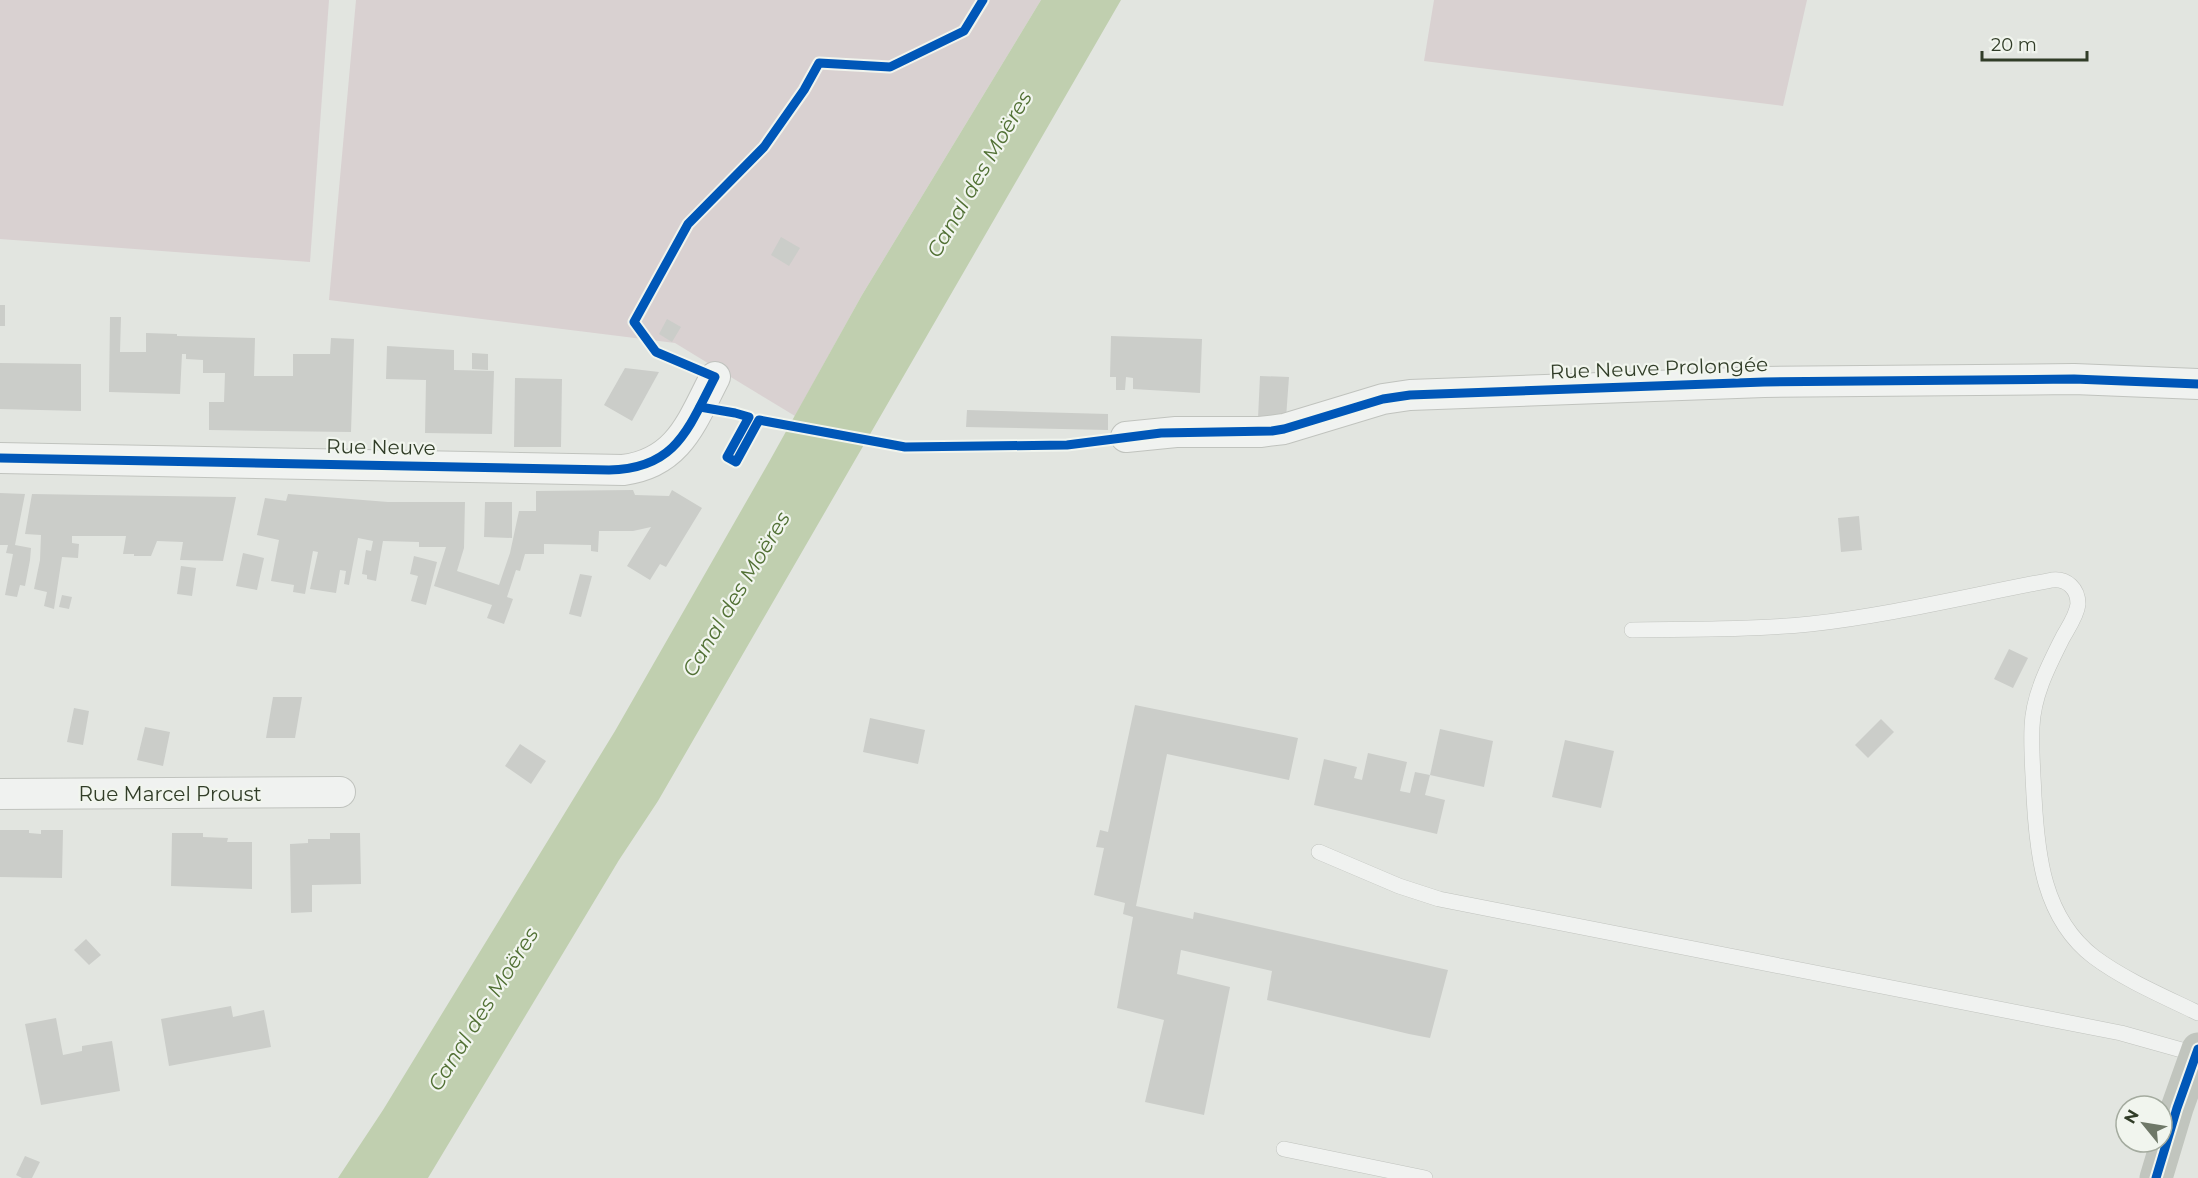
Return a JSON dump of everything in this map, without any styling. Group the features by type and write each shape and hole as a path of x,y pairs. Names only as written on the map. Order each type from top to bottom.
{"main road":[{"path":"2157,1178 2177,1108 2197,1051"}],"street":[{"name":"Rue Neuve","path":"0,458 624,470 650,464 671,450 689,426 715,377"},
{"name":"Rue Neuve Prolongée","path":"1126,437 1176,432 1272,431 1383,399 1410,395 1764,382 2074,380 2198,384"},
{"name":"Rue Marcel Proust","path":"0,794 340,792"}],"lane":[{"path":"1632,630 1741,629 1807,624 1852,619 2058,579 2070,584 2076,596 2077,609 2049,665 2038,694 2032,723 2036,822 2044,878 2055,909 2071,934 2092,956 2198,1013"},
{"path":"1319,852 1399,886 1439,899 2121,1033 2197,1051"},
{"path":"1284,1149 1425,1178"}],"shaded area":[{"path":"0,0 329,0 310,262 0,239"},
{"path":"356,0 1041,0 862,295 795,416 675,343 329,300"},
{"path":"1434,0 1807,0 1783,106 1424,61"}],"water":[{"name":"Canal des Moëres","path":"1041,0 1121,0 658,801 619,860 428,1178 338,1178 383,1110 615,731 862,295"}],"building":[{"path":"781,237 800,248 789,266 771,255"},
{"path":"0,305 5,305 5,326 0,326"},
{"path":"110,317 121,317 120,352 146,352 146,333 255,338 254,376 293,376 293,354 330,354 331,338 354,339 351,432 209,430 209,402 224,402 225,373 203,373 203,360 186,359 186,354 182,354 180,394 109,392"},
{"path":"667,319 681,327 672,342 659,334"},
{"path":"1111,336 1202,339 1200,393 1133,389 1133,378 1126,377 1125,390 1116,390 1116,377 1110,377"},
{"path":"387,346 454,350 454,370 494,371 492,434 425,433 426,380 386,379"},
{"path":"472,353 488,354 488,370 472,369"},
{"path":"0,363 81,364 81,411 0,409"},
{"path":"625,368 659,372 632,421 604,405"},
{"path":"1260,376 1289,377 1286,418 1258,418"},
{"path":"515,378 562,379 561,447 514,447"},
{"path":"967,410 1108,414 1108,430 966,427"},
{"path":"633,490 635,495 669,496 672,490 702,508 666,567 660,564 650,580 627,566 651,527 633,531 599,531 598,552 591,551 591,545 544,544 544,554 525,554 520,571 516,570 507,597 513,599 504,624 487,618 492,605 434,586 446,547 419,547 419,542 383,541 376,581 367,579 367,575 362,574 366,550 371,551 373,541 358,538 349,585 344,584 346,571 340,570 336,593 310,589 318,552 313,551 305,594 293,592 294,585 271,581 279,540 257,535 265,498 286,501 288,494 388,502 465,502 464,548 457,571 499,585 510,553 519,511 536,511 536,491"},
{"path":"0,493 25,494 15,545 31,548 25,586 20,585 17,597 5,595 13,554 6,553 8,545 0,545"},
{"path":"32,494 236,497 223,561 180,560 183,542 157,541 151,556 134,556 134,554 123,554 126,536 72,536 72,543 79,544 78,558 62,557 54,609 44,606 47,592 34,589 40,560 41,535 25,534"},
{"path":"485,502 512,502 512,538 484,537"},
{"path":"1859,516 1862,550 1841,552 1838,518"},
{"path":"243,553 264,558 257,590 236,586"},
{"path":"414,556 437,562 426,605 411,601 418,576 410,574"},
{"path":"181,566 196,568 192,596 177,594"},
{"path":"580,574 592,576 581,617 569,614"},
{"path":"62,595 72,597 69,609 59,607"},
{"path":"2009,649 2028,658 2013,688 1994,679"},
{"path":"273,697 302,697 295,738 266,738"},
{"path":"1135,705 1298,738 1289,780 1167,754 1136,906 1193,919 1194,912 1448,970 1430,1038 1267,1000 1272,971 1181,950 1177,974 1230,987 1204,1115 1145,1102 1164,1020 1117,1008 1133,917 1123,914 1125,903 1094,895 1104,848 1096,847 1100,830 1108,832"},
{"path":"74,708 89,711 83,745 67,742"},
{"path":"870,718 925,730 918,764 863,752"},
{"path":"1881,719 1894,732 1868,758 1855,745"},
{"path":"145,727 170,732 163,766 137,760"},
{"path":"1440,729 1493,741 1484,787 1430,775"},
{"path":"1565,740 1614,751 1601,808 1552,797"},
{"path":"520,744 546,761 531,784 505,766"},
{"path":"1368,753 1407,762 1400,791 1410,793 1415,772 1430,775 1425,795 1445,800 1437,834 1314,805 1324,759 1357,767 1354,778 1362,780"},
{"path":"0,830 29,830 29,833 41,834 41,830 63,830 62,878 0,877"},
{"path":"172,833 203,833 203,837 228,838 227,842 252,842 252,889 171,886"},
{"path":"330,833 360,833 361,884 312,885 312,912 291,913 290,844 308,843 308,839 330,839"},
{"path":"86,939 101,955 89,965 74,950"},
{"path":"231,1006 233,1017 264,1010 271,1047 169,1066 161,1019"},
{"path":"56,1018 63,1055 82,1051 82,1046 112,1041 120,1091 41,1105 25,1024"},
{"path":"25,1156 40,1162 32,1178 22,1178 16,1175"}],"cycle path":[{"path":"0,458 609,470 632,468 650,462 665,454 677,443 715,377 656,352 634,322 688,224 764,147 804,90 819,63 890,67 964,31 983,0"},
{"path":"700,407 749,417 727,457 736,462 759,420 905,447 1067,445 1161,433 1272,431 1383,399 1410,395 1764,382 2074,379 2198,384"},
{"path":"2156,1178 2198,1049"}]}
